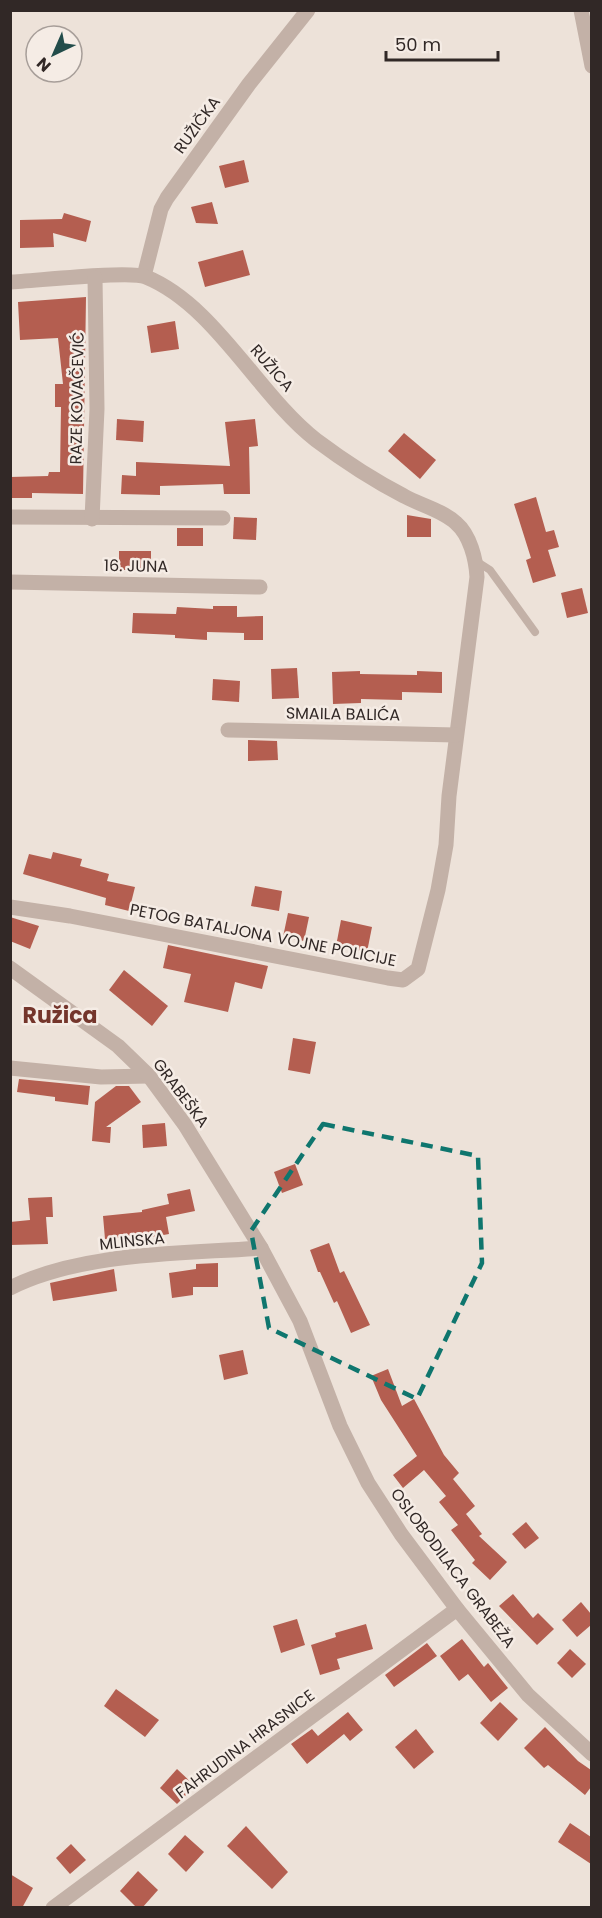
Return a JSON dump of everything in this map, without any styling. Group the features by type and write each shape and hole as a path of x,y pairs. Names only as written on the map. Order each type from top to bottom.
{"street":[{"name":"RUŽIČKA","path":"144,276 161,209 249,84 308,10"},
{"path":"581,10 591,66"},
{"path":"10,282 144,276"},
{"name":"RUŽICA","path":"144,276 180,299 215,328 286,412 314,438 387,487 457,523 476,561"},
{"name":"RAZE KOVAČEVIĆ","path":"92,519 97,409 95,278"},
{"path":"10,517 223,518"},
{"name":"PETOG BATALJONA VOJNE POLICIJE","path":"10,907 403,980 418,969 438,890 446,845 456,735 477,577 476,561"},
{"name":"16. JUNA","path":"10,582 260,587"},
{"name":"SMAILA BALIĆA","path":"228,730 456,735"},
{"name":"GRABEŠKA","path":"10,968 118,1046 149,1076 185,1125 261,1248"},
{"path":"10,1068 101,1077 149,1076"},
{"name":"MLINSKA","path":"10,1288 63,1266 261,1248"},
{"name":"OSLOBODILACA GRABEŽA","path":"261,1248 300,1321 340,1426 368,1483 401,1534 457,1609 528,1695 591,1754"},
{"name":"FAHRUDINA HRASNICE","path":"53,1908 457,1609"}],"lane":[{"path":"476,561 490,570 535,632"}],"highlighted area":[{"path":"323,1124 478,1156 482,1263 417,1399 269,1328 251,1231"}],"building":[{"path":"244,160 249,182 225,188 219,166"},
{"path":"212,202 218,224 196,223 191,207"},
{"path":"64,213 91,221 86,242 53,233 54,247 20,248 20,220 62,219"},
{"path":"243,250 250,275 205,287 198,262"},
{"path":"86,297 83,494 32,493 32,498 10,498 10,477 48,476 49,472 60,472 61,407 55,407 55,384 63,384 58,338 20,340 18,302"},
{"path":"175,321 179,349 151,353 147,326"},
{"path":"117,419 144,421 143,442 116,440"},
{"path":"255,419 258,446 249,447 250,494 224,494 223,484 160,486 160,495 121,494 122,475 136,476 136,462 230,466 225,422"},
{"path":"404,433 436,460 420,479 388,451"},
{"path":"536,497 546,532 554,530 559,547 548,550 556,576 533,583 526,560 531,558 514,504"},
{"path":"407,515 431,519 431,537 407,537"},
{"path":"234,517 257,518 256,540 233,539"},
{"path":"177,528 203,528 203,546 177,546"},
{"path":"119,551 151,551 151,570 119,570"},
{"path":"582,588 588,613 567,618 561,593"},
{"path":"213,606 237,606 237,617 263,616 263,640 244,640 244,633 207,632 207,640 175,638 175,635 132,633 133,613 176,614 177,607 213,609"},
{"path":"297,668 299,698 272,699 271,669"},
{"path":"360,671 360,674 417,675 417,671 442,672 442,693 402,692 402,700 361,699 361,703 333,704 332,672"},
{"path":"213,679 240,681 239,702 212,700"},
{"path":"248,740 277,741 278,760 248,761"},
{"path":"53,852 82,859 80,866 109,874 107,881 135,887 129,911 105,905 106,898 23,874 29,854 51,859"},
{"path":"255,886 282,891 279,911 251,906"},
{"path":"288,913 309,917 304,941 283,937"},
{"path":"10,917 39,926 30,949 10,941"},
{"path":"341,920 372,927 367,952 336,946"},
{"path":"168,945 268,966 262,989 235,982 228,1012 184,1002 191,974 163,968"},
{"path":"124,970 168,1006 152,1026 109,990"},
{"path":"293,1038 316,1042 310,1074 288,1070"},
{"path":"19,1079 90,1086 88,1105 55,1101 55,1097 17,1092"},
{"path":"116,1086 129,1086 141,1102 106,1127 111,1127 110,1143 92,1141 95,1102"},
{"path":"165,1123 167,1146 143,1148 142,1125"},
{"path":"295,1164 303,1185 282,1193 274,1172"},
{"path":"190,1189 195,1211 166,1217 169,1234 147,1238 147,1236 105,1239 103,1216 142,1212 142,1210 169,1204 167,1194"},
{"path":"52,1197 53,1217 46,1217 48,1244 10,1245 10,1222 30,1220 28,1198"},
{"path":"329,1243 340,1273 344,1271 370,1325 351,1333 337,1301 334,1303 318,1272 310,1250"},
{"path":"218,1263 218,1287 193,1287 193,1295 172,1298 169,1273 196,1269 196,1264"},
{"path":"114,1269 117,1291 53,1301 50,1283"},
{"path":"243,1350 248,1374 224,1380 219,1355"},
{"path":"388,1369 402,1406 414,1399 444,1455 459,1473 453,1479 475,1506 466,1514 482,1534 479,1536 507,1562 490,1580 472,1563 475,1560 451,1530 458,1525 439,1502 446,1496 424,1470 403,1488 393,1475 417,1456 381,1400 371,1376"},
{"path":"526,1522 539,1538 525,1549 512,1534"},
{"path":"513,1594 533,1618 538,1613 554,1629 537,1645 499,1606"},
{"path":"581,1602 591,1614 591,1625 577,1637 562,1620"},
{"path":"297,1619 305,1645 281,1653 273,1626"},
{"path":"366,1624 373,1649 337,1659 340,1669 320,1675 311,1645 336,1637 335,1633"},
{"path":"462,1639 484,1667 488,1663 508,1688 491,1702 468,1674 459,1681 440,1656"},
{"path":"427,1643 437,1656 394,1687 385,1675"},
{"path":"570,1649 586,1664 572,1678 557,1663"},
{"path":"116,1689 159,1720 145,1737 104,1706"},
{"path":"500,1702 518,1719 498,1741 480,1723"},
{"path":"348,1712 363,1730 350,1741 344,1734 307,1764 291,1744 312,1729 318,1736"},
{"path":"545,1727 578,1761 591,1770 591,1787 585,1795 548,1765 544,1768 524,1748"},
{"path":"416,1729 434,1752 414,1769 395,1747"},
{"path":"177,1769 195,1786 177,1804 160,1788"},
{"path":"570,1823 591,1837 591,1864 558,1842"},
{"path":"246,1826 288,1872 272,1889 227,1846"},
{"path":"185,1835 204,1852 186,1872 168,1854"},
{"path":"71,1844 86,1860 70,1874 56,1858"},
{"path":"138,1871 158,1890 142,1908 137,1908 120,1891"},
{"path":"10,1874 33,1888 22,1908 10,1908"}],"district":[{"name":"Ružica","path":"60,1015"}]}
